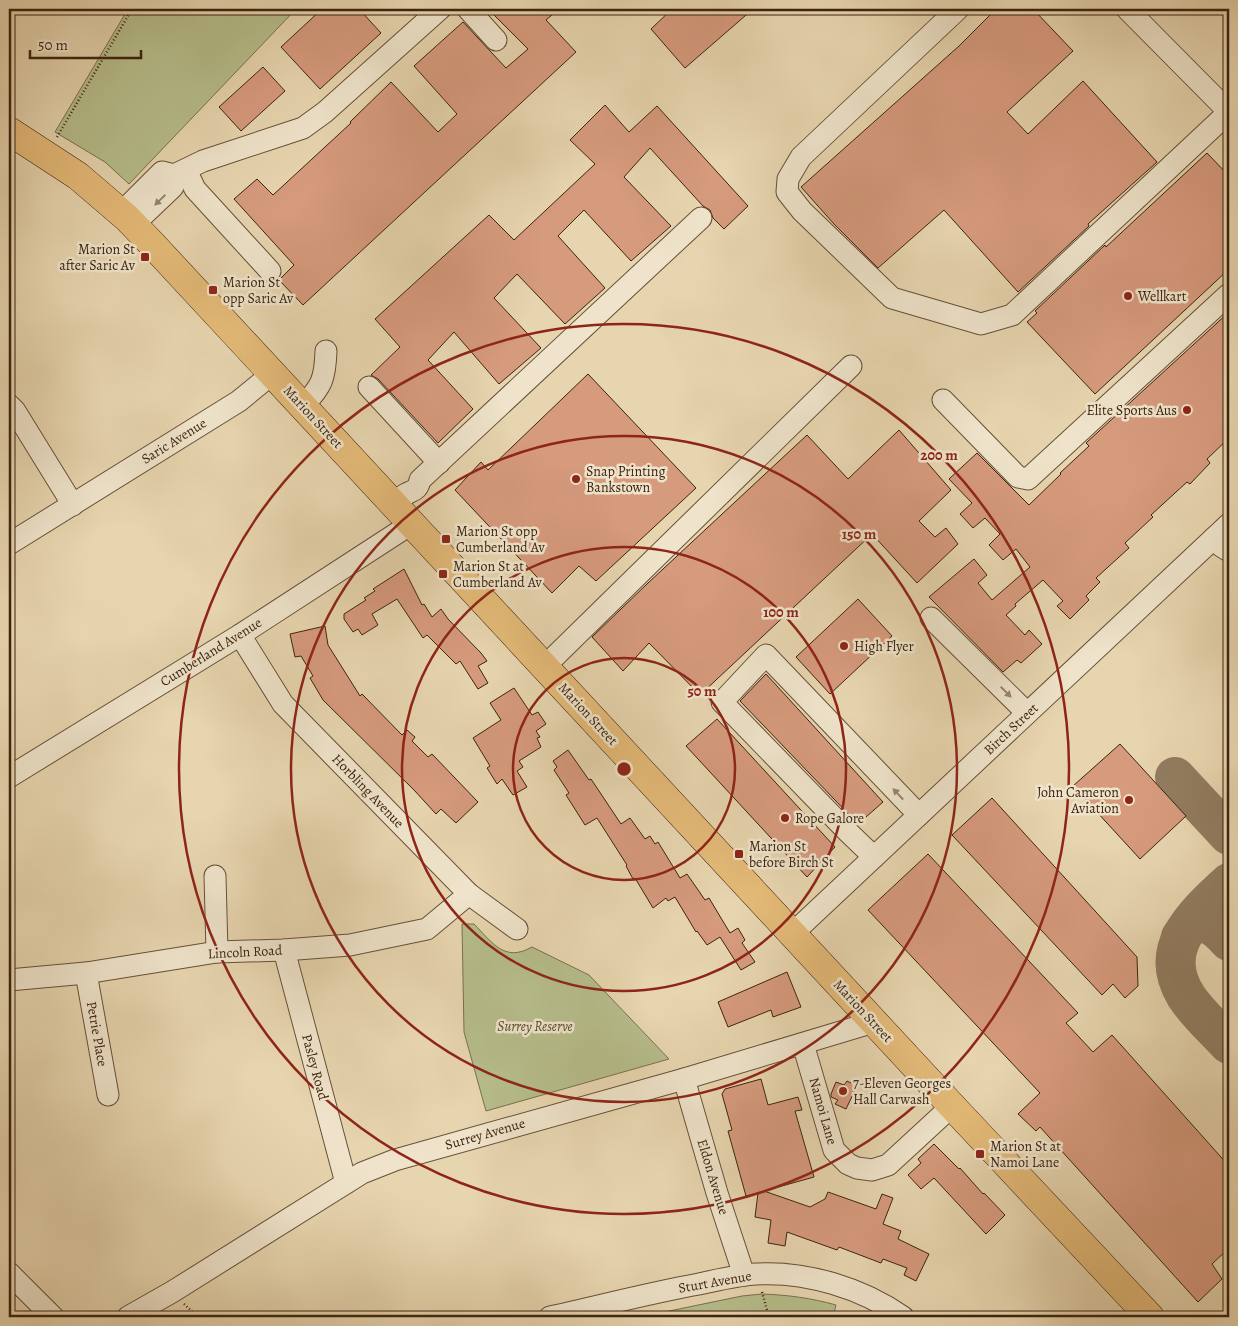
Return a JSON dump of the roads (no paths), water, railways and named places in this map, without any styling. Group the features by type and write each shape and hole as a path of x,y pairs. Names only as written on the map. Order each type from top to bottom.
{"main road":[{"name":"Marion Street","path":"9,131 78,176 127,219 303,406 408,501 544,667 1150,1317"}],"street":[{"path":"127,219 173,187 180,172 203,161 303,128 325,112 440,9"},
{"path":"468,9 496,40"},
{"path":"958,9 801,157 788,179 787,192 802,211 892,298 981,324 1012,315 1229,112 1127,9"},
{"path":"180,172 270,271"},
{"name":"Cumberland Avenue","path":"9,777 240,635 408,501 439,463 702,218"},
{"path":"943,400 1018,477 1028,479 1229,294"},
{"path":"303,406 322,383 326,351"},
{"path":"544,667 851,366"},
{"name":"Saric Avenue","path":"9,544 239,401 272,374"},
{"path":"368,387 439,463"},
{"path":"9,404 16,411 73,505"},
{"name":"Birch Street","path":"792,934 1027,713 1224,538"},
{"path":"931,618 1027,713"},
{"name":"Horbling Avenue","path":"240,635 284,704 468,894 517,930"},
{"path":"874,856 848,832 722,702 766,655 919,815"},
{"path":"215,876 217,952"},
{"name":"Lincoln Road","path":"9,980 86,973 217,952 284,950 350,945 427,929 468,894"},
{"name":"Pasley Road","path":"284,950 346,1184"},
{"name":"Petrie Place","path":"86,973 108,1095"},
{"name":"Surrey Avenue","path":"128,1317 172,1292 362,1173 395,1160 874,1022"},
{"name":"Namoi Lane","path":"803,1044 834,1150 848,1164 864,1170 872,1170 888,1165 952,1106"},
{"name":"Eldon Avenue","path":"684,1078 717,1193 750,1274"},
{"path":"9,1273 53,1317"},
{"name":"Sturt Avenue","path":"550,1317 677,1288 750,1274 785,1275 833,1284 867,1297 903,1317"}],"place":[{"name":"Marion St after Saric Av","path":"145,257"},
{"name":"Marion St opp Saric Av","path":"213,290"},
{"name":"Wellkart","path":"1128,296"},
{"name":"Elite Sports Aus","path":"1187,410"},
{"name":"Snap Printing Bankstown","path":"576,479"},
{"name":"Marion St opp Cumberland Av","path":"446,539"},
{"name":"Marion St at Cumberland Av","path":"443,574"},
{"name":"High Flyer","path":"844,646"},
{"name":"John Cameron Aviation","path":"1129,800"},
{"name":"Rope Galore","path":"785,818"},
{"name":"Marion St before Birch St","path":"739,854"},
{"name":"7-Eleven Georges Hall Carwash","path":"843,1091"},
{"name":"Marion St at Namoi Lane","path":"980,1154"}],"park label":[{"name":"Surrey Reserve","path":"535,1026"}]}
